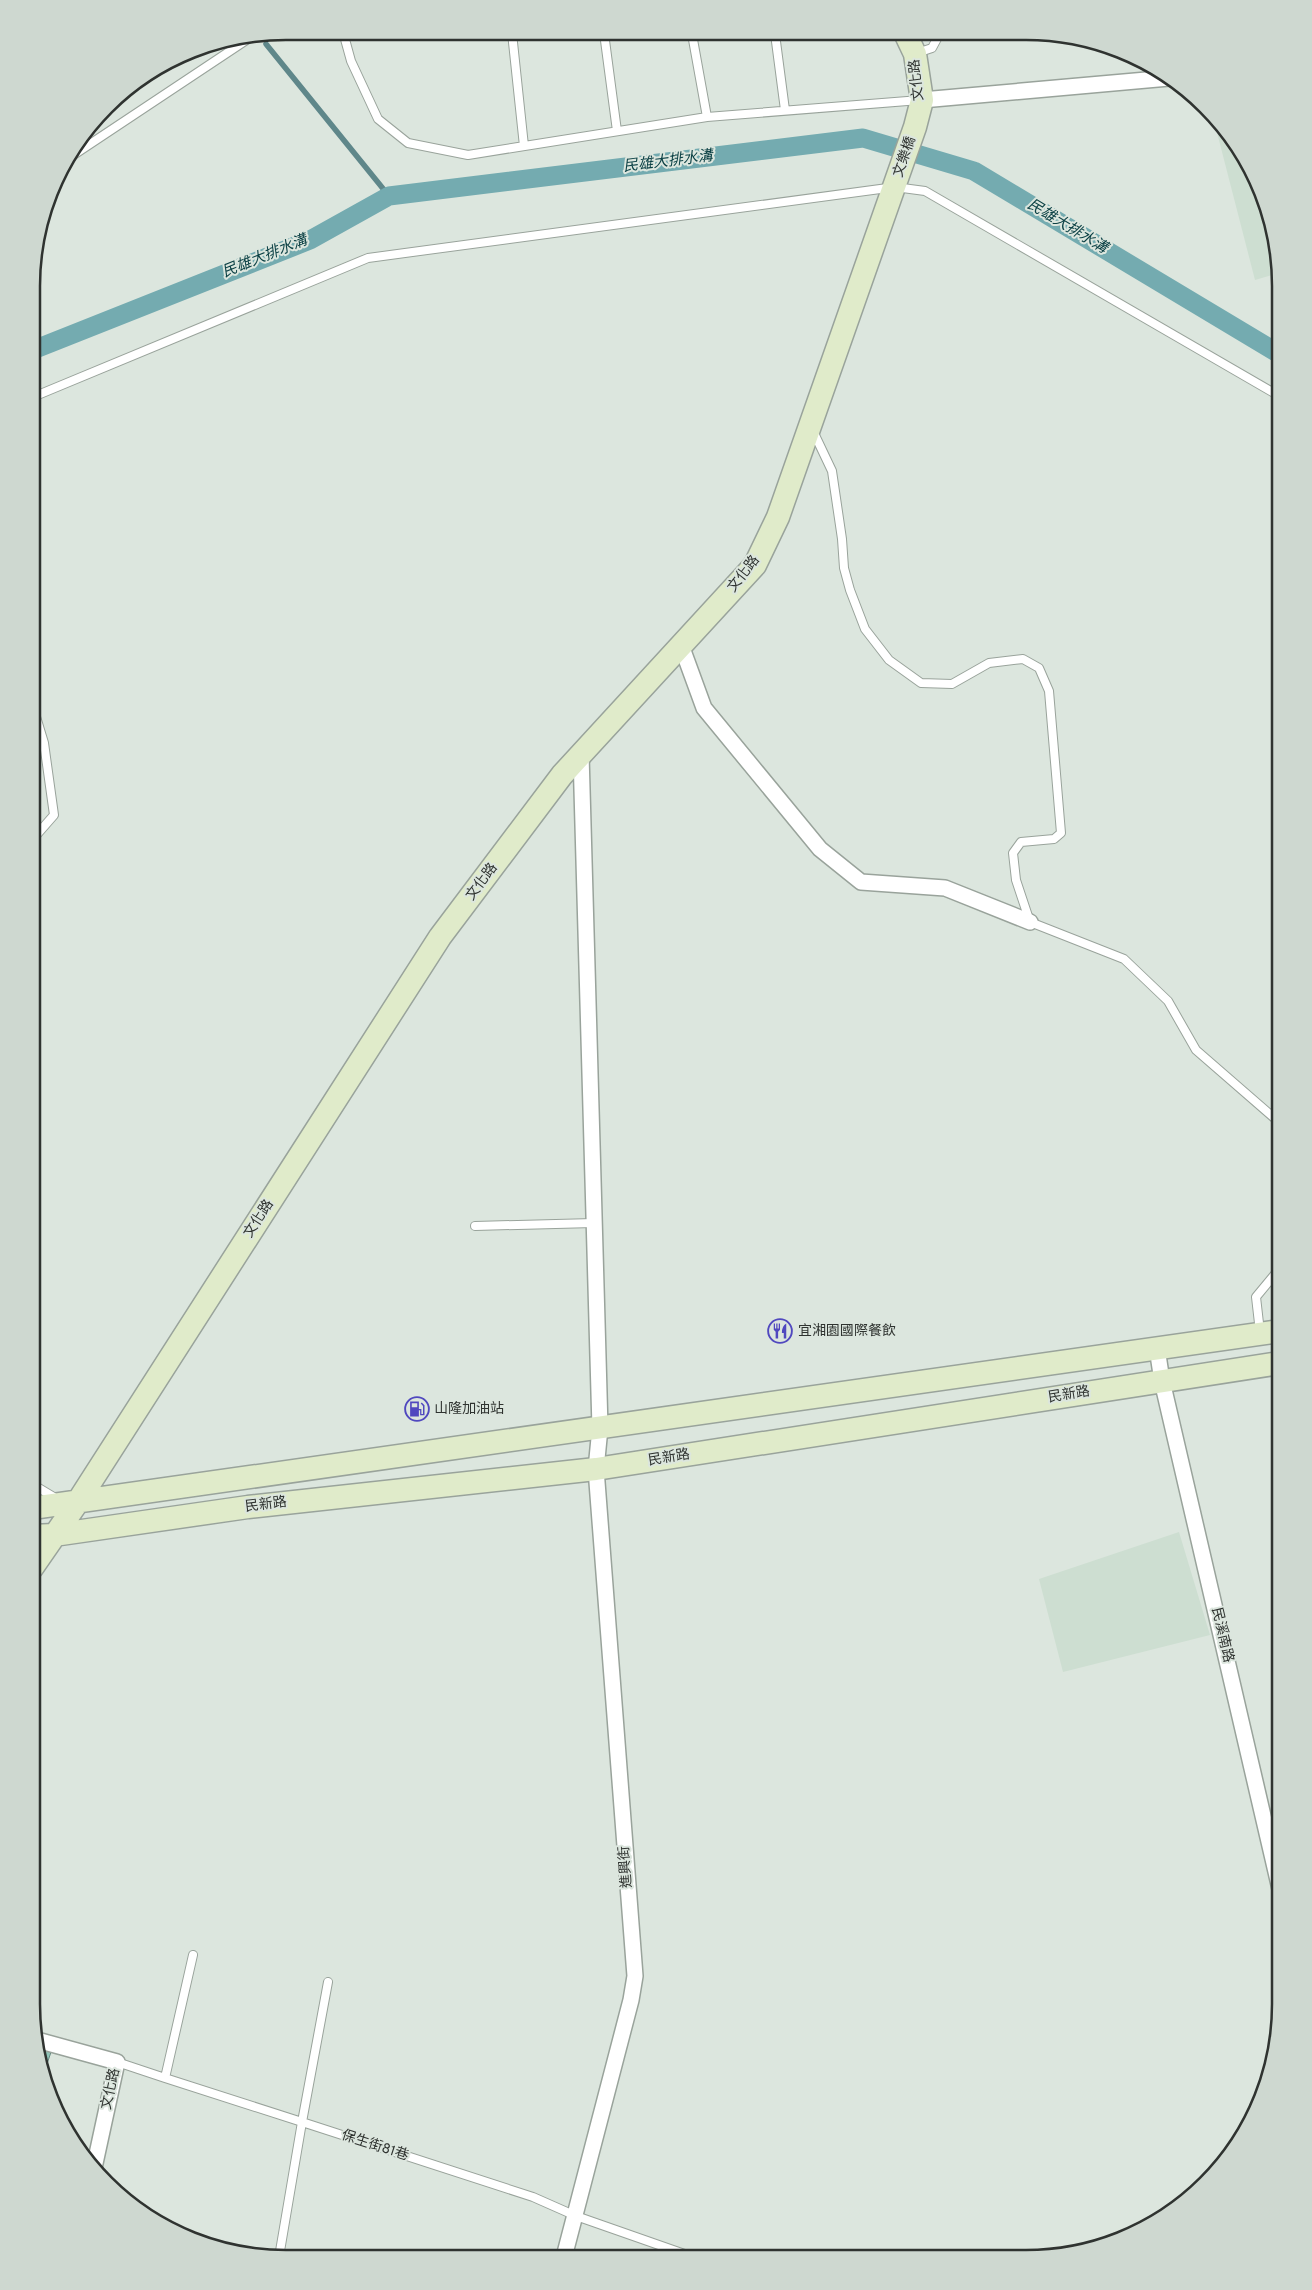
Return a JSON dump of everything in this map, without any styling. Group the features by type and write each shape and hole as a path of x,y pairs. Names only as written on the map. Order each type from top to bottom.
{"main road":[{"name":"文化路","path":"911,44 922,100 915,127"},
{"name":"文樂橋","path":"894,187 915,127"},
{"name":"文化路","path":"40,1556 71,1503 440,937 562,775 755,565 778,517 894,187"},
{"name":"民新路","path":"40,1503 71,1503 1270,1332"},
{"name":"民新路","path":"40,1536 248,1507 596,1469 1272,1364"}],"street":[{"path":"922,100 1158,79"},
{"path":"681,645 704,708 820,850 861,882 945,888 1030,922"},
{"name":"進興街","path":"566,2250 631,2000 635,1976 596,1469 600,1428 581,754"},
{"name":"民溪南路","path":"1157,1348 1162,1380 1272,1854"},
{"name":"文化路","path":"43,2042 117,2062 96,2160"}],"lane":[{"path":"345,40 351,61 378,119 408,143 468,155 707,117 922,100"},
{"path":"513,40 524,146"},
{"path":"605,40 617,131"},
{"path":"693,40 707,117"},
{"path":"776,40 785,110"},
{"path":"911,44 932,48 936,40"},
{"path":"83,149 239,45"},
{"path":"40,394 368,258 894,187 925,191 1272,392"},
{"path":"811,427 832,470 842,539 844,568 850,590 865,628 889,660 920,684 952,684 989,663 1023,659 1039,668 1048,691 1061,833 1054,838 1020,842 1013,853 1016,880 1030,922 1124,959 1168,1001 1196,1050 1272,1117"},
{"path":"40,730 44,743 54,815 40,831"},
{"path":"476,1226 594,1223"},
{"path":"1270,1332 1256,1297 1272,1278"},
{"path":"40,1488 71,1503"},
{"path":"165,2078 193,1955"},
{"path":"279,2250 328,1982"},
{"name":"保生街81巷","path":"117,2062 533,2198 576,2216 673,2250"}],"shaded area":[{"path":"1217,131 1247,177 1264,223 1270,254 1271,275 1255,280"},
{"path":"1179,1532 1210,1635 1063,1672 1039,1579"}],"building":[{"path":"43,2043 53,2046 47,2063"}],"waterway":[{"path":"266,44 389,196"},
{"name":"民雄大排水溝","path":"40,347 310,240 389,196 863,138 974,171 1272,350"}],"place":[{"name":"宜湘園國際餐飲","path":"780,1331"},
{"name":"山隆加油站","path":"417,1409"}]}
